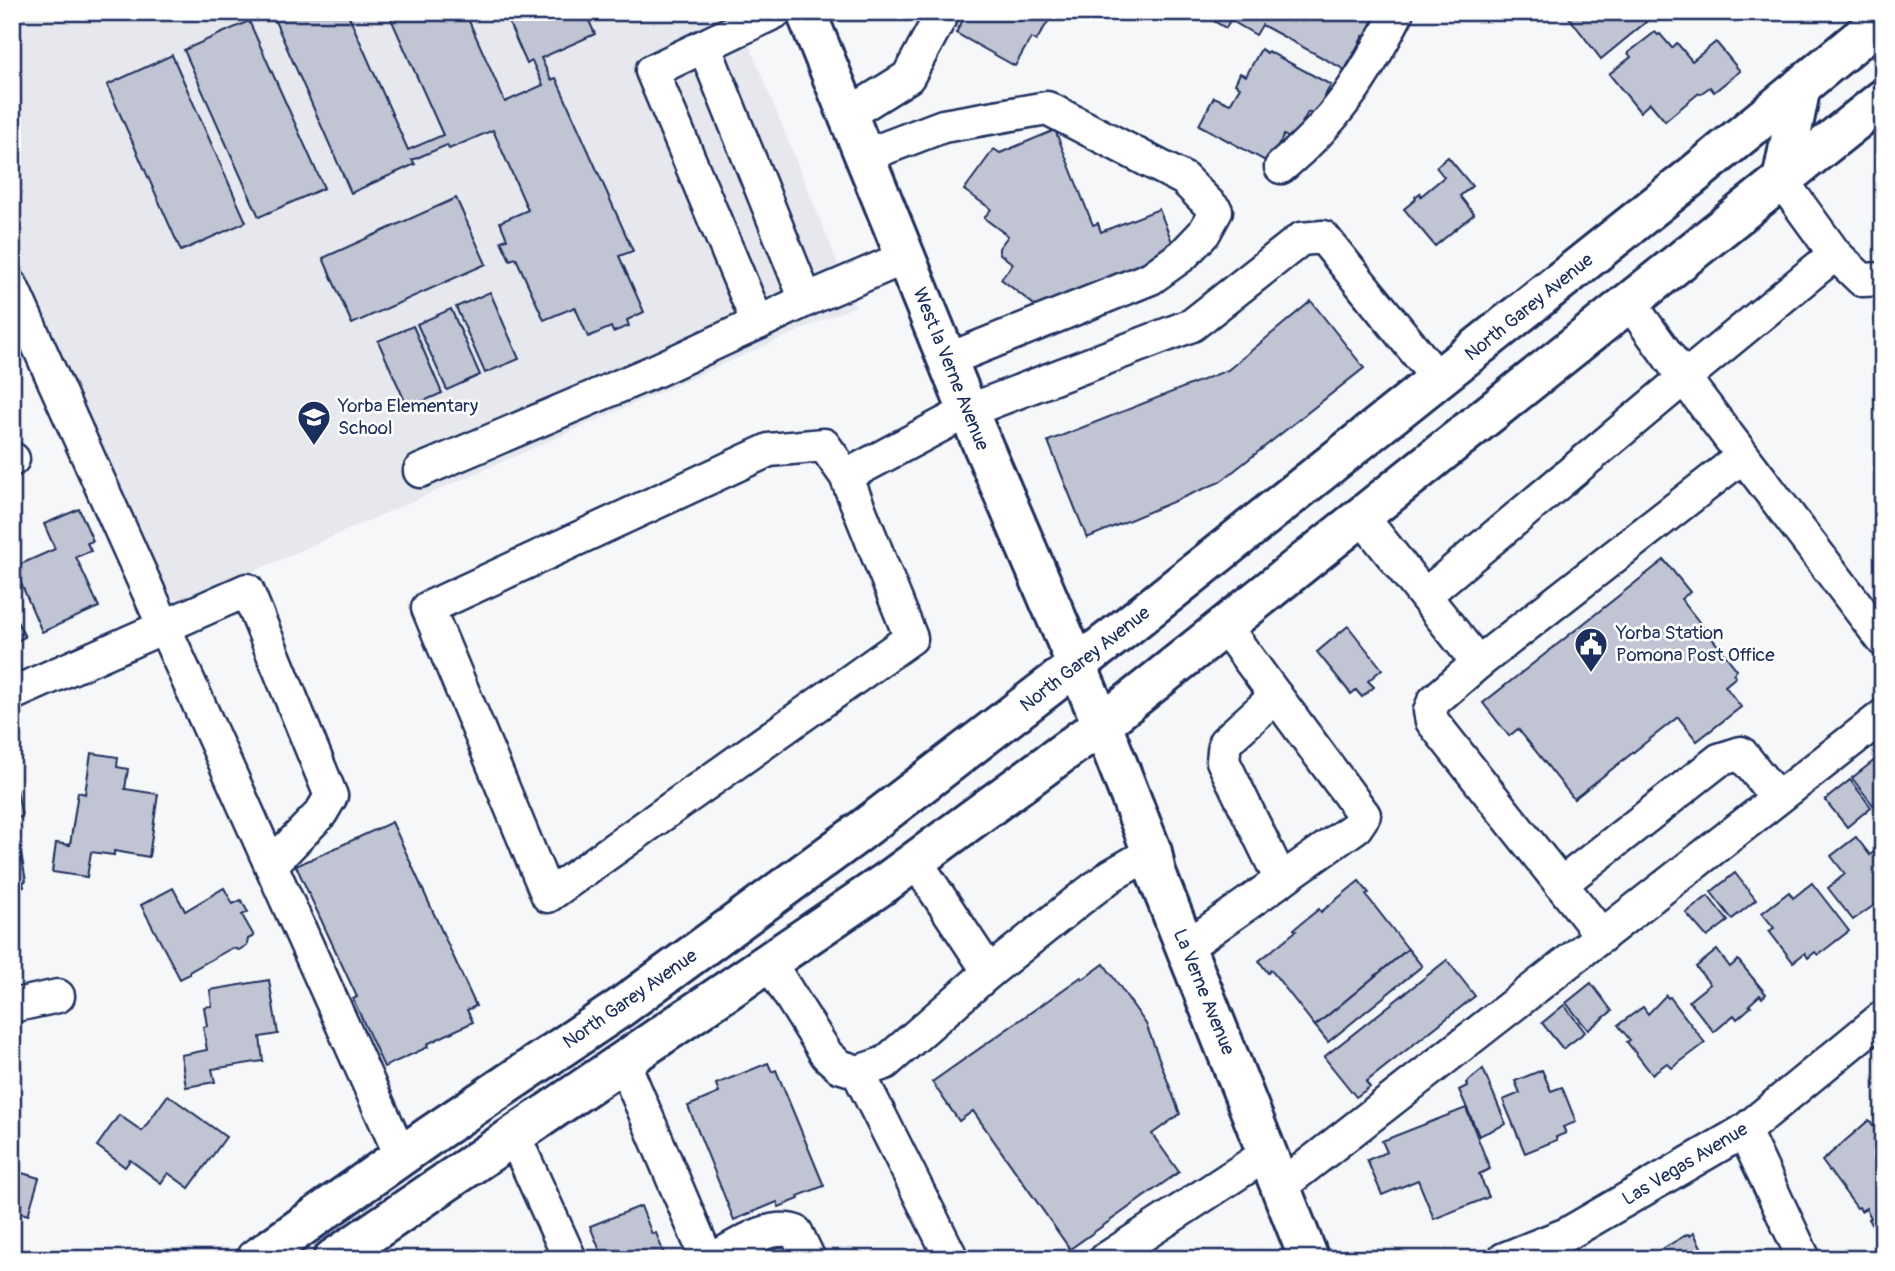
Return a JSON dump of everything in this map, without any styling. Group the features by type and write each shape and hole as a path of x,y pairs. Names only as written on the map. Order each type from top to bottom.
{"main road":[{"name":"West la Verne Avenue","path":"806,12 968,411 1102,724"},
{"name":"North Garey Avenue","path":"256,1259 431,1135 621,1007 853,837 1078,666 1883,19"},
{"path":"1782,181 1801,86"},
{"path":"345,1255 915,860 1102,724 1883,99"},
{"name":"La Verne Avenue","path":"1102,724 1152,852 1156,873 1309,1259"}],"street":[{"path":"758,323 652,71 705,48 775,12"},
{"path":"847,115 908,77 943,12"},
{"path":"1281,167 1338,113 1372,62 1396,15 1393,12"},
{"path":"705,48 806,300"},
{"path":"864,156 943,126 1047,108 1184,179 1216,211 1203,233 1183,256 1151,278 947,360"},
{"path":"1782,181 1835,254 1862,280 1883,279"},
{"path":"846,476 968,411 1192,325 1301,239 1322,237 1438,379"},
{"path":"1425,595 1835,254"},
{"path":"420,471 657,370 905,257"},
{"path":"12,286 402,1158"},
{"path":"1630,303 1883,640"},
{"path":"824,445 846,476 911,638 548,895 429,608 769,450 824,445"},
{"path":"1602,936 1432,721 1430,711 1434,701 1479,663 1743,456"},
{"path":"1362,517 1479,663"},
{"path":"12,694 247,590 331,796 321,813 271,865"},
{"path":"1186,947 1356,827 1364,815 1225,627"},
{"path":"1276,696 1224,742 1223,761 1281,880"},
{"path":"1106,1259 1274,1170 1602,936 1883,716"},
{"path":"1561,884 1719,760 1741,753 1777,798"},
{"path":"769,962 827,1055 839,1066 858,1072 885,1063 989,972 1101,883 1152,852"},
{"path":"915,860 989,972"},
{"path":"12,1006 58,996"},
{"name":"Las Vegas Avenue","path":"1504,1259 1572,1246 1744,1131 1883,1017"},
{"path":"623,1061 707,1259"},
{"path":"858,1072 952,1259"},
{"path":"1744,1131 1804,1259"},
{"path":"514,1136 570,1259"},
{"path":"713,1259 766,1232 787,1229 796,1232 809,1259"}],"shaded area":[{"name":"Yorba Elementary School","path":"12,12 736,12 855,306 182,603 155,588 12,266"}],"building":[{"path":"271,12 347,12 408,150 443,135 388,12 465,12 505,102 543,85 532,61 527,64 504,12 585,12 595,34 541,58 551,80 556,78 633,251 619,256 644,312 627,320 629,326 613,332 611,327 588,337 575,307 544,320 516,258 510,260 501,241 507,239 500,222 528,210 493,130 449,149 447,145 412,160 415,164 351,193"},
{"path":"967,12 1054,12 1036,41 1031,38 1015,66 956,33"},
{"path":"1198,12 1377,12 1368,29 1370,31 1366,38 1363,36 1345,70 1262,25 1256,35 1230,20 1226,28"},
{"path":"1565,12 1650,12 1643,18 1646,22 1601,59"},
{"path":"249,21 324,188 259,217 184,50"},
{"path":"1655,32 1672,48 1677,43 1692,61 1716,42 1740,71 1714,92 1710,87 1699,93 1665,121 1650,103 1640,112 1609,74 1631,57 1628,53"},
{"path":"1261,49 1331,85 1314,115 1308,112 1293,140 1284,135 1269,163 1199,125 1214,97 1230,104 1240,87 1235,84 1240,73 1246,76"},
{"path":"172,55 246,222 181,251 107,85"},
{"path":"1055,130 1093,225 1098,223 1101,232 1159,209 1176,252 1042,311 1001,279 1013,264 999,253 999,248 1008,236 984,218 991,209 964,190 994,149 1000,153"},
{"path":"1448,157 1472,186 1460,196 1474,214 1435,246 1404,209 1420,193 1421,196 1444,177 1436,167"},
{"path":"456,198 486,264 352,324 323,258"},
{"path":"490,292 519,359 485,373 456,307"},
{"path":"1311,301 1364,368 1220,482 1087,538 1048,441 1228,370"},
{"path":"451,309 480,375 447,390 417,324"},
{"path":"413,326 442,393 408,408 378,341"},
{"path":"79,509 93,541 87,543 91,551 76,557 99,607 42,632 14,567 55,549 44,524"},
{"path":"1664,560 1690,592 1681,599 1737,670 1733,674 1736,677 1725,686 1741,707 1697,741 1678,717 1574,799 1518,729 1509,736 1483,703"},
{"path":"12,611 25,637 14,642 15,645 12,646"},
{"path":"1348,626 1382,669 1368,681 1374,687 1362,697 1356,690 1351,694 1317,652"},
{"path":"91,753 118,757 117,767 128,769 125,789 158,794 149,857 114,851 114,855 91,852 87,877 52,872 56,843 70,845 78,792 85,794"},
{"path":"1876,759 1883,767 1883,798 1873,805 1852,778"},
{"path":"1850,780 1871,807 1847,827 1825,800"},
{"path":"17,790 22,817 12,819 12,791"},
{"path":"392,822 476,1006 467,1010 473,1022 384,1067 353,999 357,997 296,866"},
{"path":"1856,837 1870,855 1881,846 1883,848 1883,899 1853,920 1828,888 1845,874 1831,856"},
{"path":"21,853 26,881 23,882 24,887 15,888 12,887 12,855"},
{"path":"1735,873 1756,900 1732,919 1711,892"},
{"path":"1359,881 1369,893 1366,895 1408,949 1315,1026 1271,970 1268,973 1259,961 1319,909 1321,912"},
{"path":"1812,883 1849,931 1818,955 1815,952 1808,958 1805,953 1793,962 1769,931 1774,928 1762,913 1789,892 1793,898"},
{"path":"173,888 185,911 224,888 233,904 241,900 248,912 242,915 254,936 239,950 232,948 180,979 141,905"},
{"path":"1708,896 1728,921 1707,937 1686,913"},
{"path":"1408,949 1422,966 1328,1042 1315,1026"},
{"path":"1717,950 1730,967 1738,960 1766,994 1762,998 1760,995 1737,1019 1734,1015 1714,1032 1689,1001 1710,984 1696,967"},
{"path":"1447,960 1475,996 1366,1082 1370,1087 1356,1097 1324,1057"},
{"path":"1104,964 1146,1024 1180,1114 1152,1134 1179,1172 1070,1249 973,1111 959,1121 932,1082 1081,977 1083,979"},
{"path":"269,980 278,1034 260,1037 263,1061 212,1069 215,1082 186,1087 181,1055 207,1050 203,1027 207,1026 204,1007 212,1006 210,990"},
{"path":"1591,983 1612,1011 1588,1030 1566,1003"},
{"path":"1666,995 1705,1043 1672,1068 1667,1063 1652,1074 1627,1042 1630,1040 1618,1025 1643,1007 1648,1014"},
{"path":"1564,1005 1585,1032 1563,1049 1542,1023"},
{"path":"768,1063 772,1072 776,1070 824,1186 779,1207 777,1202 734,1220 688,1106 719,1093 716,1084"},
{"path":"1483,1069 1506,1124 1479,1136 1459,1090 1467,1086 1466,1083"},
{"path":"1542,1070 1551,1091 1562,1087 1576,1122 1563,1127 1566,1133 1556,1137 1557,1140 1525,1153 1503,1100 1520,1093 1515,1081"},
{"path":"168,1095 226,1137 189,1188 168,1173 161,1183 130,1160 125,1167 97,1146 119,1115 142,1131"},
{"path":"1466,1108 1490,1169 1479,1174 1489,1197 1434,1219 1418,1180 1382,1195 1367,1160 1387,1152 1382,1141"},
{"path":"1869,1120 1883,1138 1883,1244 1866,1208 1861,1211 1857,1208 1822,1161"},
{"path":"12,1170 39,1178 28,1215 12,1210"},
{"path":"641,1206 666,1259 599,1259 602,1256 590,1226"},
{"path":"1694,1233 1707,1259 1656,1259 1653,1254 1688,1234 1690,1236"}],"place":[{"name":"Yorba Elementary School","path":"314,447"},
{"name":"Yorba Station Pomona Post Office","path":"1591,674"}]}
